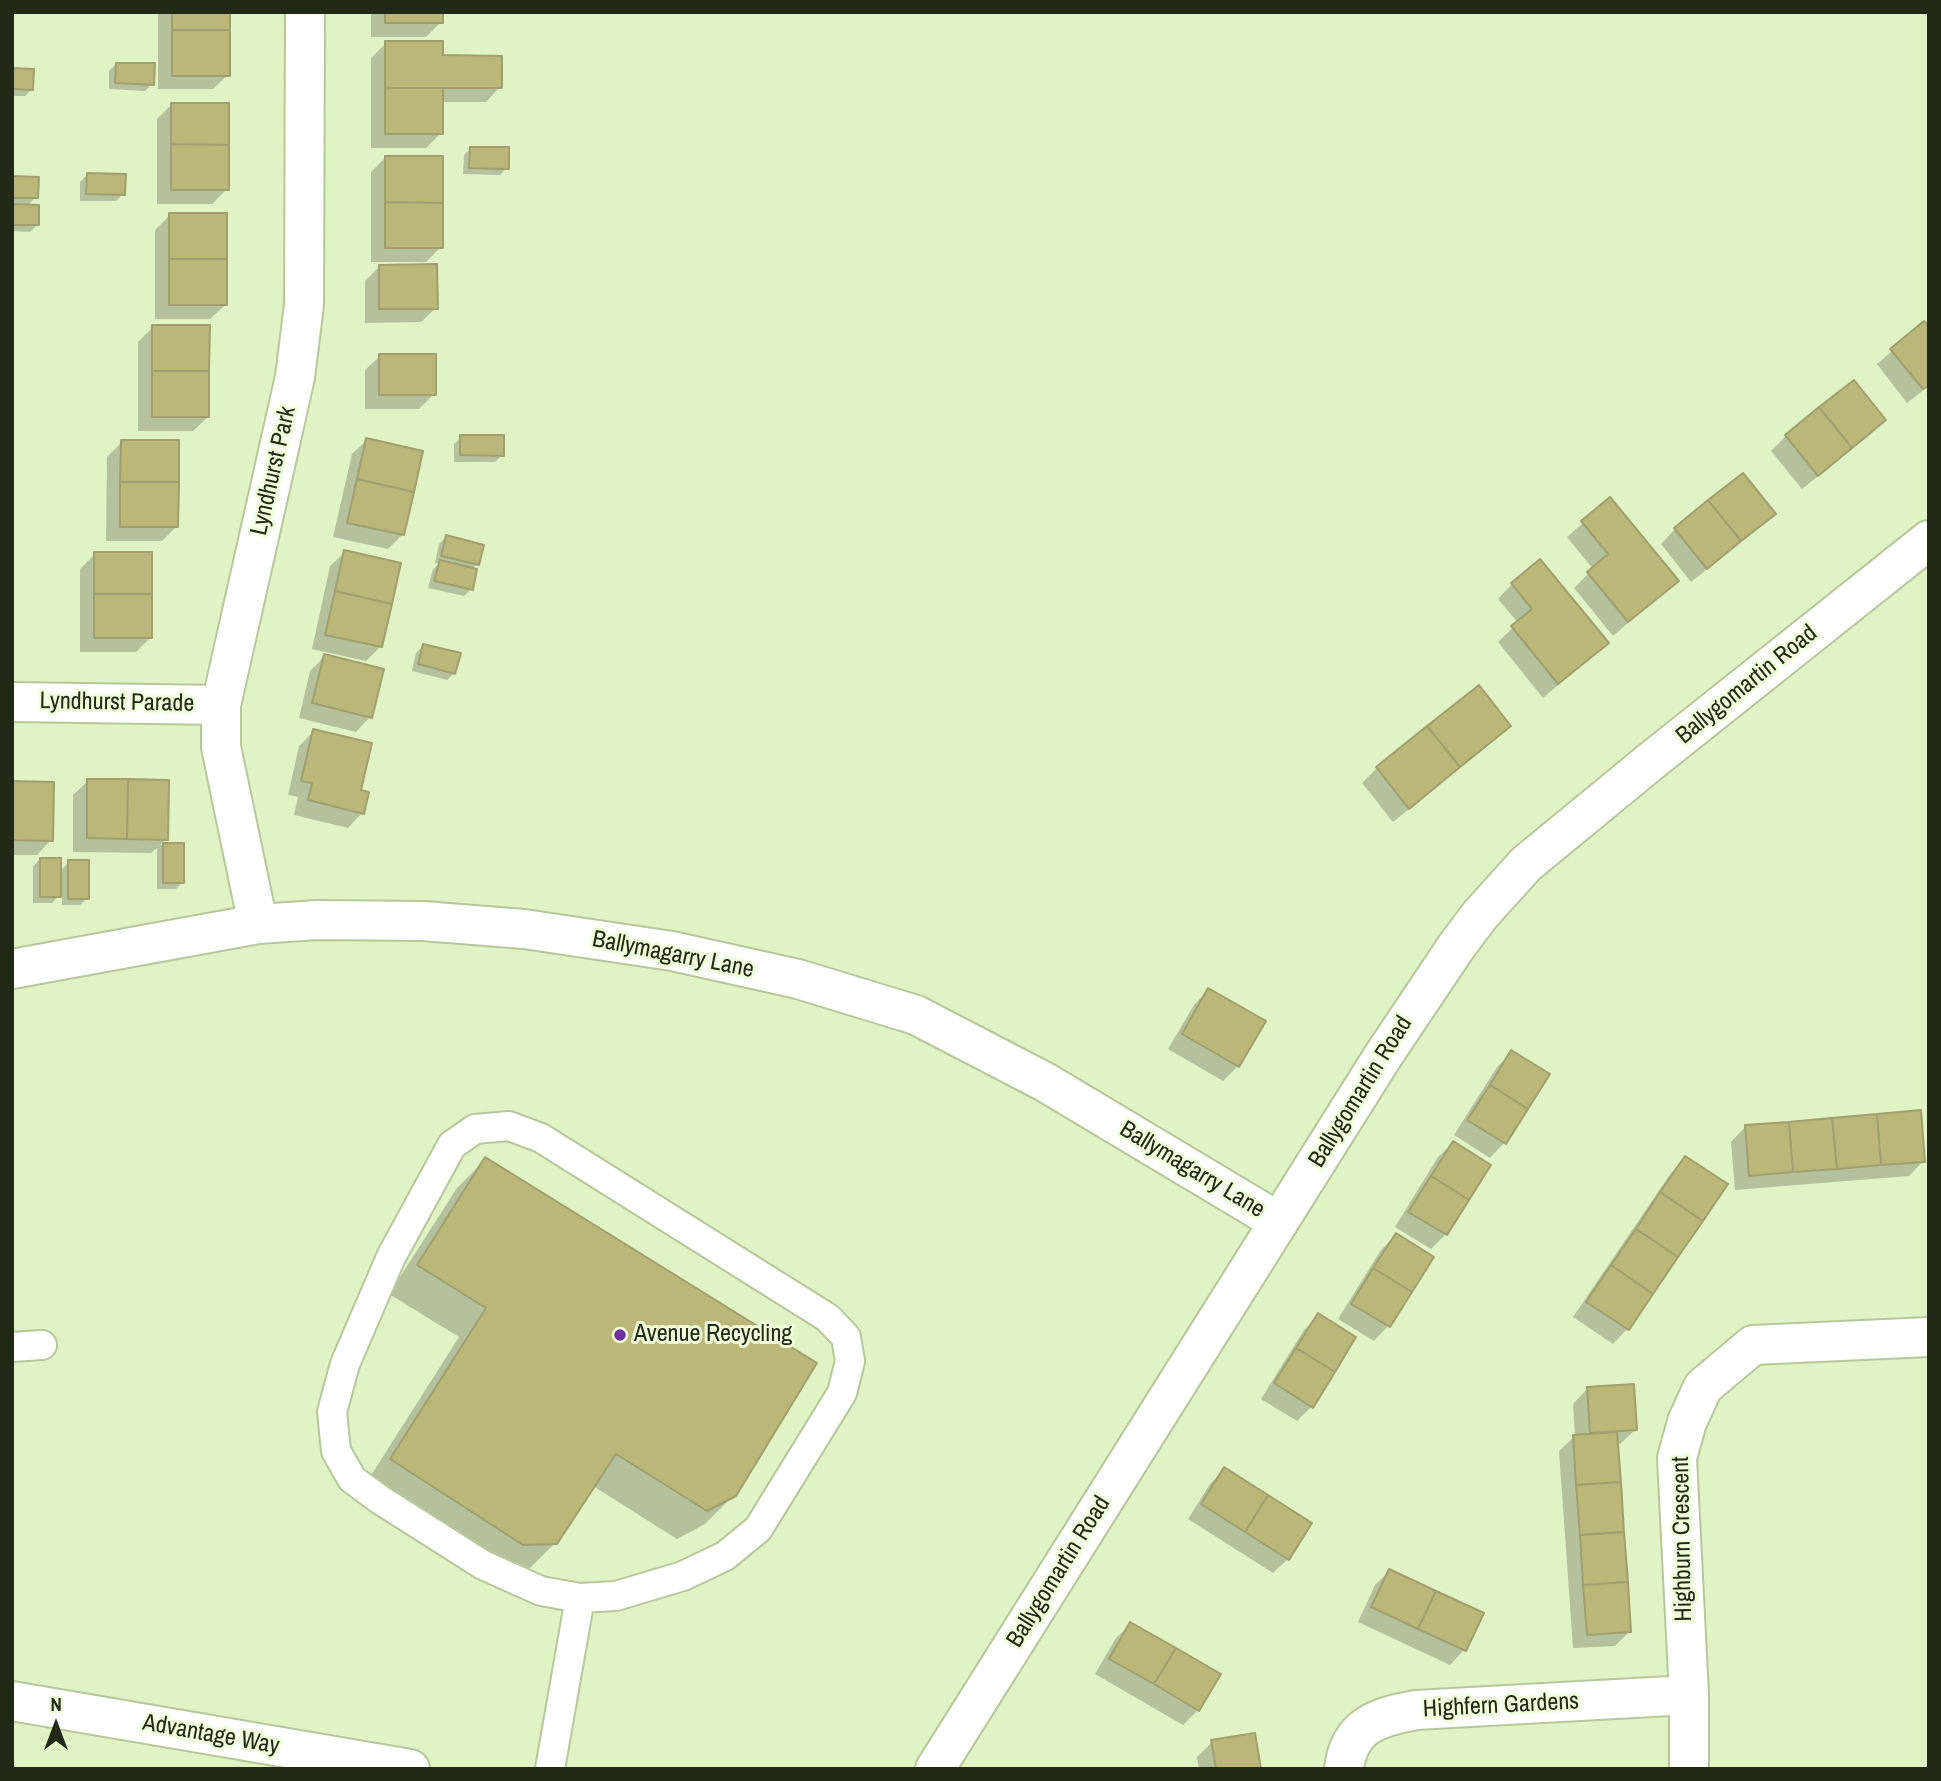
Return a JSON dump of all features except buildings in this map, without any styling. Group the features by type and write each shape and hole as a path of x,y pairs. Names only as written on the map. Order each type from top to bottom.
{"street":[{"name":"Lyndhurst Park","path":"258,923 221,747 221,705 301,340 305,272 305,12"},
{"name":"Ballygomartin Road","path":"935,1769 1429,985 1480,915 1526,864 1929,540"},
{"name":"Lyndhurst Parade","path":"12,702 221,705"},
{"name":"Ballymagarry Lane","path":"12,968 258,923 317,920 423,921 524,929 672,951 798,979 916,1015 1045,1082 1279,1222"},
{"name":"Highburn Crescent","path":"1689,1769 1689,1695 1677,1458 1687,1422 1703,1387 1753,1345 1929,1337"},
{"name":"Highfern Gardens","path":"1344,1769 1346,1755 1359,1731 1383,1716 1416,1710 1689,1695"},
{"name":"Advantage Way","path":"12,1701 410,1769"}],"lane":[{"path":"509,1126 541,1138 828,1318 846,1337 850,1361 842,1392 758,1529 725,1556 683,1576 616,1596 580,1598 541,1591 483,1565 352,1479 335,1451 332,1412 350,1352 391,1257 452,1145 475,1129 509,1126"},
{"path":"12,1347 42,1345"},
{"path":"550,1769 580,1598"}],"place":[{"name":"Avenue Recycling","path":"620,1335"}]}
